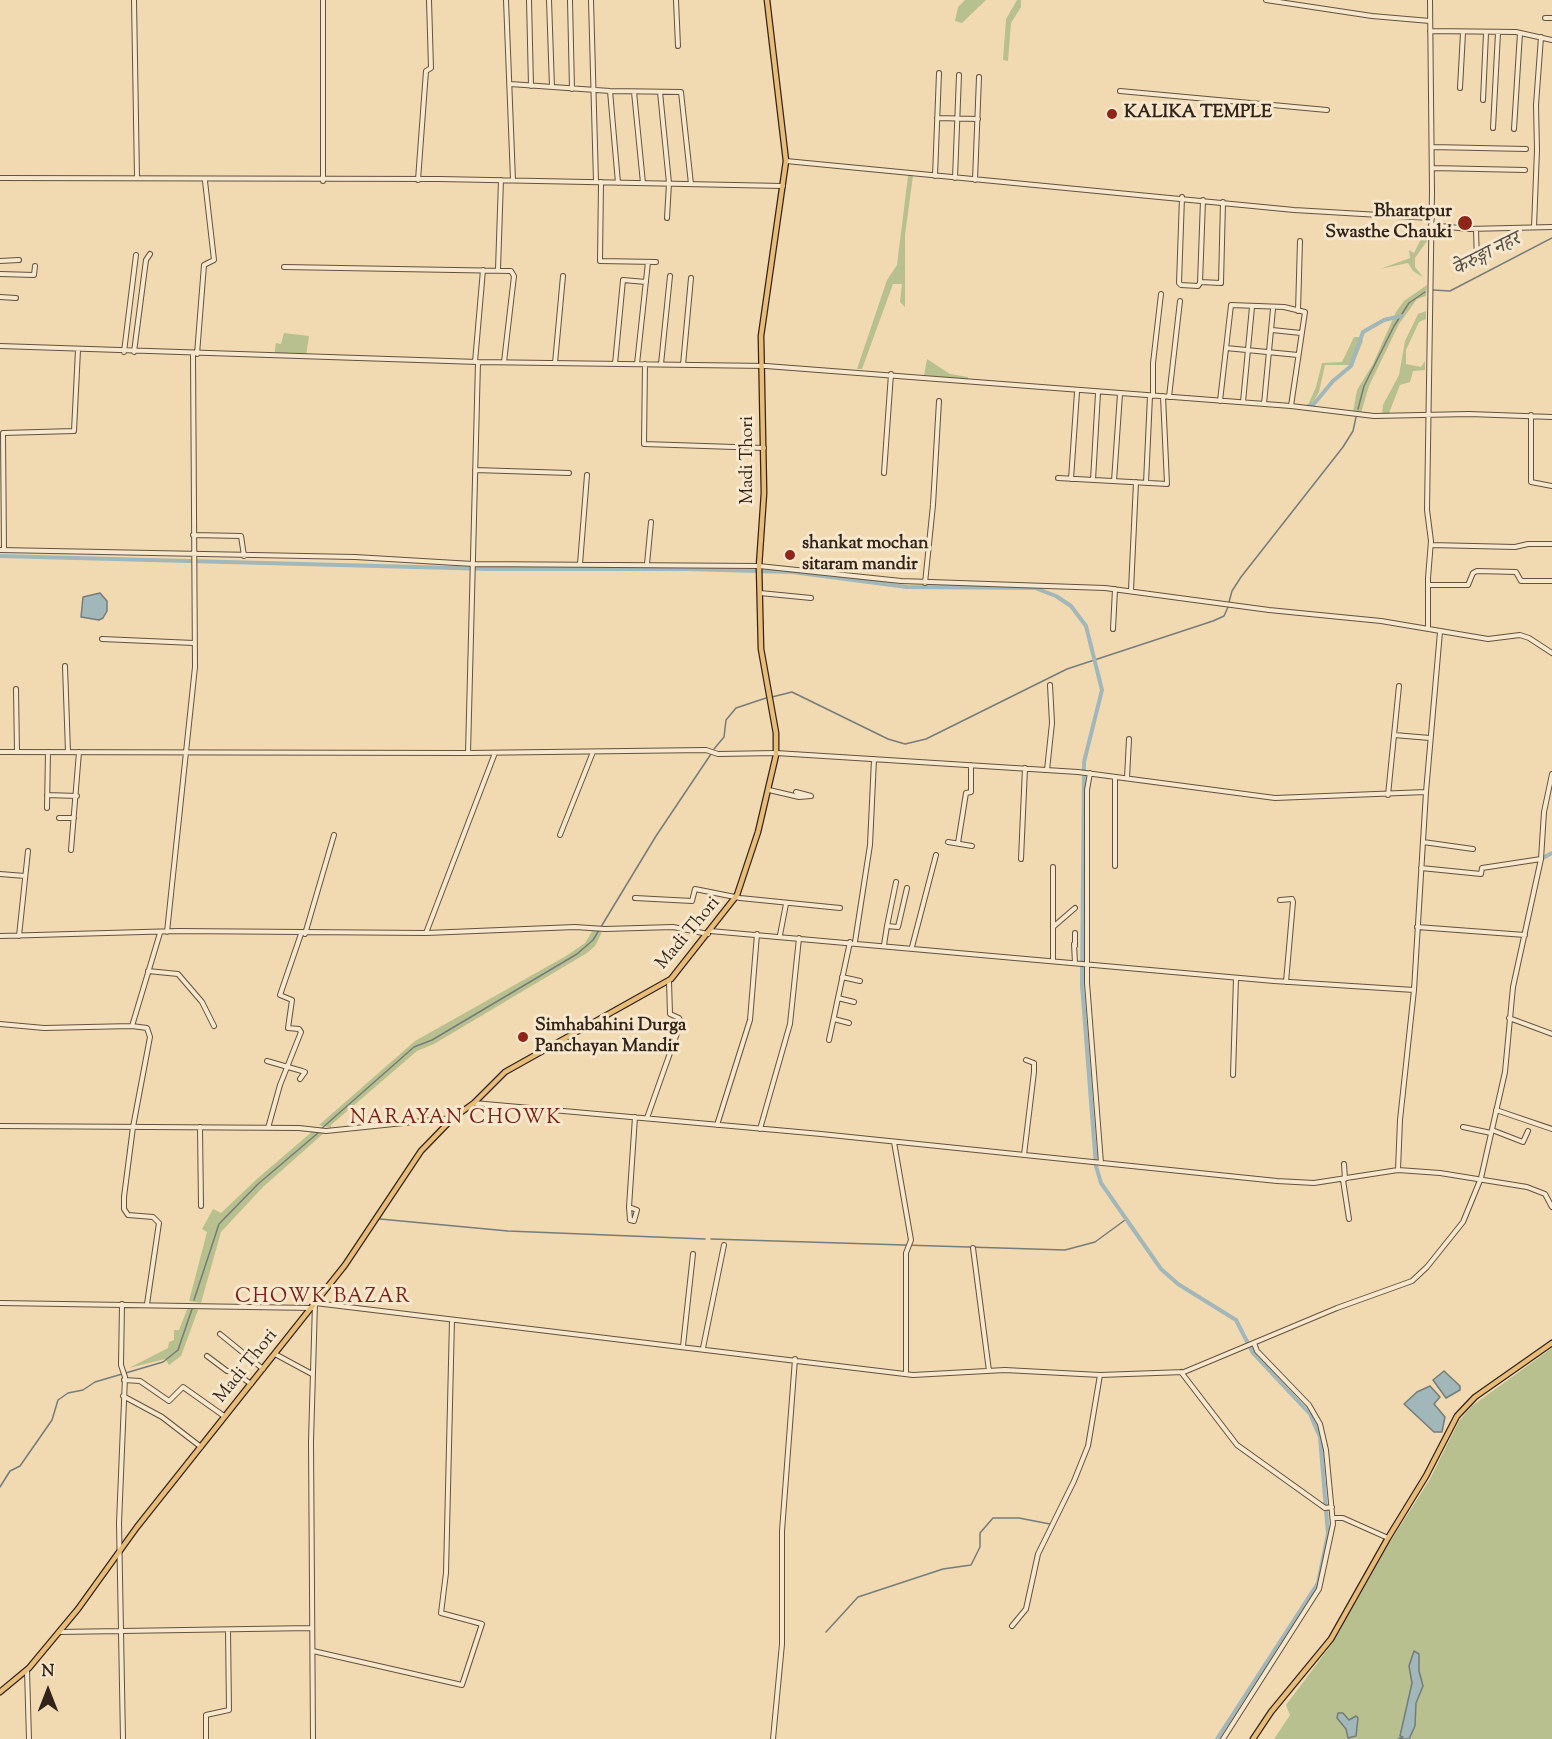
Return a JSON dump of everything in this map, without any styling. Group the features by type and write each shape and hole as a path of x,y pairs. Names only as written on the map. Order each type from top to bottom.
{"main road":[{"name":"Madi Thori","path":"0,1692 27,1670 104,1575 121,1548 345,1265 421,1151 453,1118 474,1103 513,1067 669,981 736,898 769,790 776,753 776,733 761,649 759,567 765,493 761,366 763,314 786,161 767,0"},
{"path":"1253,1739 1271,1712 1331,1639 1463,1408 1552,1343"}],"street":[{"path":"134,0 137,178"},
{"path":"323,0 323,181"},
{"path":"418,180 426,71 431,68 429,0"},
{"path":"506,0 513,180"},
{"path":"529,0 531,86"},
{"path":"549,0 552,87"},
{"path":"570,0 572,89"},
{"path":"591,0 600,261 656,262"},
{"path":"676,0 678,46"},
{"path":"1266,0 1372,16 1430,21"},
{"path":"1428,629 1431,544 1427,510 1432,168 1430,0"},
{"path":"1545,18 1552,18"},
{"path":"1430,31 1520,33 1552,40"},
{"path":"1460,88 1463,33"},
{"path":"1483,100 1486,33"},
{"path":"1493,129 1498,33"},
{"path":"1514,129 1520,33"},
{"path":"1534,227 1536,105 1541,37"},
{"path":"935,176 939,73"},
{"path":"955,178 959,75"},
{"path":"975,180 979,77"},
{"path":"510,84 682,93 691,184"},
{"path":"610,91 618,183"},
{"path":"1120,91 1327,110"},
{"path":"634,92 643,183"},
{"path":"660,92 669,183 668,218"},
{"path":"937,118 978,119"},
{"path":"1432,147 1526,149"},
{"path":"786,161 1223,202 1431,218"},
{"path":"1432,168 1525,170"},
{"path":"0,178 513,180 783,186"},
{"path":"167,932 195,667 193,535 195,354 204,265 214,260 205,180"},
{"path":"498,270 501,180"},
{"path":"1182,197 1179,283 1198,286 1203,200"},
{"path":"1200,282 1221,283 1223,202"},
{"path":"1431,225 1476,230 1552,227"},
{"path":"1460,268 1477,263 1476,230"},
{"path":"1298,311 1300,241"},
{"path":"134,352 146,260 150,254"},
{"path":"124,352 136,255"},
{"path":"0,261 19,260"},
{"path":"637,364 648,262"},
{"path":"0,274 34,275 35,266"},
{"path":"284,267 512,271 514,276 504,362"},
{"path":"468,753 476,362 483,270"},
{"path":"555,363 563,276"},
{"path":"661,364 670,276"},
{"path":"683,365 691,278"},
{"path":"615,364 623,280 646,282"},
{"path":"1146,483 1153,363 1161,294"},
{"path":"0,297 16,298"},
{"path":"1169,397 1180,300"},
{"path":"1220,401 1231,305 1273,309 1284,307 1305,312 1291,406"},
{"path":"1243,402 1252,307"},
{"path":"1264,404 1273,309"},
{"path":"1272,330 1301,333"},
{"path":"0,346 124,352 476,362 761,366 891,374 1077,392 1243,402 1374,416 1531,415 1552,417"},
{"path":"1226,348 1298,355"},
{"path":"78,350 74,431 3,433 2,550 355,557 473,564 647,564 759,567 925,582 1024,583 1131,590 1269,610 1372,620 1488,639 1520,635 1552,653"},
{"path":"645,364 644,444 764,448"},
{"path":"884,473 891,374"},
{"path":"1071,479 1077,392"},
{"path":"1093,480 1098,393"},
{"path":"1114,481 1120,394"},
{"path":"1058,478 1167,484 1163,396"},
{"path":"925,582 933,505 939,401"},
{"path":"1531,415 1531,482 1552,486"},
{"path":"475,470 569,473"},
{"path":"580,564 586,475"},
{"path":"1131,590 1136,482"},
{"path":"647,564 651,522"},
{"path":"193,535 241,536 244,556"},
{"path":"1431,544 1515,548 1528,544 1552,544"},
{"path":"1428,585 1468,585 1471,575 1477,571 1516,572 1521,581 1552,581"},
{"path":"1113,628 1115,589"},
{"path":"760,593 811,598"},
{"path":"1398,1170 1400,1120 1414,990 1426,792 1440,632"},
{"path":"102,639 194,643"},
{"path":"65,666 68,752"},
{"path":"1047,770 1052,723 1050,685"},
{"path":"1388,795 1399,686"},
{"path":"16,689 17,752"},
{"path":"1394,735 1430,738"},
{"path":"1127,778 1129,739"},
{"path":"0,752 495,753 706,750 718,754 776,753 1078,772 1275,798 1426,792"},
{"path":"47,808 48,752"},
{"path":"71,850 80,752"},
{"path":"560,835 593,752"},
{"path":"426,933 495,753"},
{"path":"830,1040 842,977 852,942 870,845 874,759"},
{"path":"958,843 966,793 971,792 971,765"},
{"path":"1021,859 1025,768"},
{"path":"1089,773 1086,964 1101,1163"},
{"path":"0,1303 314,1305 702,1348 906,1374 989,1371 1100,1375 1181,1372 1412,1281 1427,1267 1463,1222 1481,1178 1505,1072 1509,1018 1541,860 1544,812 1552,774"},
{"path":"1115,777 1115,866"},
{"path":"769,790 799,797 811,796 807,792 796,792"},
{"path":"47,795 77,796"},
{"path":"59,818 74,818"},
{"path":"268,1128 280,1085 301,1032 299,1029 288,1028 292,1000 281,997 280,994 303,934 334,835"},
{"path":"948,842 972,846"},
{"path":"1423,842 1473,849"},
{"path":"19,936 28,851"},
{"path":"912,947 936,855"},
{"path":"1421,868 1481,874 1482,868 1541,860"},
{"path":"1053,867 1053,961"},
{"path":"0,874 25,876"},
{"path":"884,945 896,882"},
{"path":"887,926 898,927 907,888"},
{"path":"635,898 693,901 695,889 736,898 840,908"},
{"path":"1280,900 1292,899 1293,902 1286,982"},
{"path":"780,936 786,904"},
{"path":"1053,928 1075,908"},
{"path":"0,936 167,932 426,933 595,927 605,929 673,927 709,933 757,934 912,947 1236,978 1414,990"},
{"path":"1417,927 1525,935"},
{"path":"132,1026 160,933"},
{"path":"1075,933 1075,963"},
{"path":"717,1125 750,1020 757,934"},
{"path":"760,1129 789,1028 799,938"},
{"path":"148,971 178,974 201,1002 214,1026"},
{"path":"842,977 860,981"},
{"path":"1233,1075 1236,978"},
{"path":"647,1118 681,1022 679,1018 670,1014 669,981"},
{"path":"838,998 854,1002"},
{"path":"1509,1018 1552,1034"},
{"path":"834,1019 849,1023"},
{"path":"0,1024 44,1028 132,1026 147,1028 150,1032 133,1127 124,1209 128,1215 153,1217 159,1223 147,1304"},
{"path":"1024,1155 1034,1072 1034,1063 1026,1060"},
{"path":"267,1061 305,1072 300,1079"},
{"path":"474,1103 894,1142 1277,1182 1314,1183 1398,1170 1481,1178 1537,1190 1545,1194 1552,1207"},
{"path":"1496,1110 1552,1128"},
{"path":"629,1207 635,1117"},
{"path":"0,1126 315,1128 326,1131 453,1118"},
{"path":"200,1127 201,1206"},
{"path":"1463,1127 1491,1132 1523,1142 1528,1131"},
{"path":"894,1142 911,1240 906,1253 906,1374"},
{"path":"1344,1164 1349,1219"},
{"path":"702,1348 724,1245"},
{"path":"973,1248 989,1371"},
{"path":"683,1346 693,1254"},
{"path":"122,1304 121,1371 125,1378 119,1523 123,1632 123,1739"},
{"path":"313,1739 311,1628 314,1305"},
{"path":"313,1651 462,1685 482,1624 441,1613 446,1573 452,1320"},
{"path":"220,1334 263,1369"},
{"path":"1223,1739 1319,1589 1333,1518 1329,1508 1324,1438 1317,1417 1253,1344"},
{"path":"275,1354 312,1374"},
{"path":"207,1356 229,1373 233,1371 251,1384"},
{"path":"773,1739 783,1641 782,1531 795,1359"},
{"path":"1181,1372 1237,1445 1329,1508"},
{"path":"1012,1626 1026,1609 1038,1554 1074,1482 1088,1446 1100,1375"},
{"path":"125,1378 140,1381 169,1401 183,1387 224,1416"},
{"path":"123,1396 162,1417 201,1447"},
{"path":"1333,1518 1343,1518 1388,1538"},
{"path":"59,1632 311,1628"},
{"path":"206,1739 206,1715 229,1710 228,1630"},
{"path":"27,1670 29,1739"}],"green space":[{"path":"965,0 986,0 962,23 955,21 958,7"},
{"path":"1017,0 1021,0 1021,7 1011,23 1008,61 1003,60 1006,19"},
{"path":"908,176 913,176 905,235 905,307 900,302 902,284 893,284 862,369 857,369 887,280 897,265"},
{"path":"1426,229 1427,241 1415,258 1415,267 1423,277 1413,271 1408,263 1380,269 1410,258 1409,250 1414,253"},
{"path":"1427,285 1426,296 1417,299 1399,324 1369,386 1361,413 1353,412 1357,390 1373,364 1396,312 1404,301"},
{"path":"1426,311 1426,319 1419,322 1406,350 1406,364 1421,367 1425,361 1425,370 1413,371 1410,382 1400,385 1389,413 1382,414 1383,405 1399,375 1405,341 1418,314"},
{"path":"284,333 309,336 306,356 274,356 276,343 281,344"},
{"path":"1354,337 1361,337 1363,341 1353,365 1325,365 1319,392 1311,406 1305,406 1309,403 1316,387 1322,363 1342,362"},
{"path":"927,359 950,374 968,377 968,380 924,375"},
{"path":"593,930 602,932 595,946 587,953 434,1044 417,1051 331,1125 331,1128 319,1125 415,1041 566,956 585,943"},
{"path":"314,1130 324,1133 263,1187 221,1232 201,1303 189,1301 207,1232 202,1229 213,1209 221,1213"},
{"path":"188,1307 198,1310 181,1356 169,1365 165,1359 129,1368 168,1348 169,1342 174,1340 174,1330 179,1330"},
{"path":"1552,1348 1552,1739 1274,1739 1290,1715 1286,1705 1334,1641 1390,1542 1430,1479 1459,1421 1472,1406"}],"shaded area":[{"path":"100,593 107,601 107,611 103,618 99,620 81,617 83,597"},
{"path":"1444,1371 1460,1386 1460,1390 1446,1398 1433,1380"},
{"path":"1430,1386 1440,1397 1434,1404 1445,1417 1442,1432 1434,1432 1404,1404 1417,1392"},
{"path":"1414,1651 1419,1654 1419,1671 1423,1686 1416,1703 1415,1726 1409,1739 1398,1739 1403,1737 1400,1736 1412,1683 1409,1666"},
{"path":"1338,1713 1343,1713 1349,1720 1356,1716 1358,1718 1356,1736 1348,1738 1346,1729 1337,1718"}],"waterway":[{"name":"केरुङ्गा नहर","path":"1433,290 1450,291 1552,238"},
{"path":"1358,409 1364,386 1394,326 1409,303 1425,292"},
{"path":"1307,407 1313,405 1333,381 1351,366 1363,332 1384,320 1401,316"},
{"path":"1229,602 1232,591 1241,577 1343,447 1353,431 1356,417"},
{"path":"0,556 491,569 687,569 792,572 907,587 1035,588 1056,596 1071,606 1086,626 1102,690 1084,762 1082,985 1096,1166 1101,1183 1161,1269 1178,1284 1236,1320 1253,1353 1310,1414 1320,1437 1328,1534 1318,1583 1217,1739"},
{"path":"772,697 792,692 888,739 905,744 926,739 1067,669 1213,621 1224,616 1228,607"},
{"path":"714,749 724,737 726,720 736,708 766,698"},
{"path":"321,1129 414,1047 432,1040 577,954 593,940 656,836 711,754"},
{"path":"1541,859 1552,853"},
{"path":"194,1300 219,1224 258,1184 318,1133"},
{"path":"380,1219 508,1231 705,1239"},
{"path":"711,1239 1065,1250 1095,1242 1125,1220"},
{"path":"0,1487 10,1471 20,1466 52,1420 58,1400 68,1393 83,1390 95,1382 163,1362 178,1350 192,1309"},
{"path":"826,1632 858,1597 943,1569 971,1565 980,1547 980,1533 993,1518 1019,1518 1050,1524"}],"place":[{"name":"KALIKA TEMPLE","path":"1112,114"},
{"name":"Bharatpur Swasthe Chauki","path":"1465,223"},
{"name":"shankat mochan sitaram mandir","path":"790,555"},
{"name":"Simhabahini Durga Panchayan Mandir","path":"523,1037"}],"district":[{"name":"NARAYAN CHOWK","path":"456,1120"},
{"name":"CHOWK BAZAR","path":"323,1299"}]}
